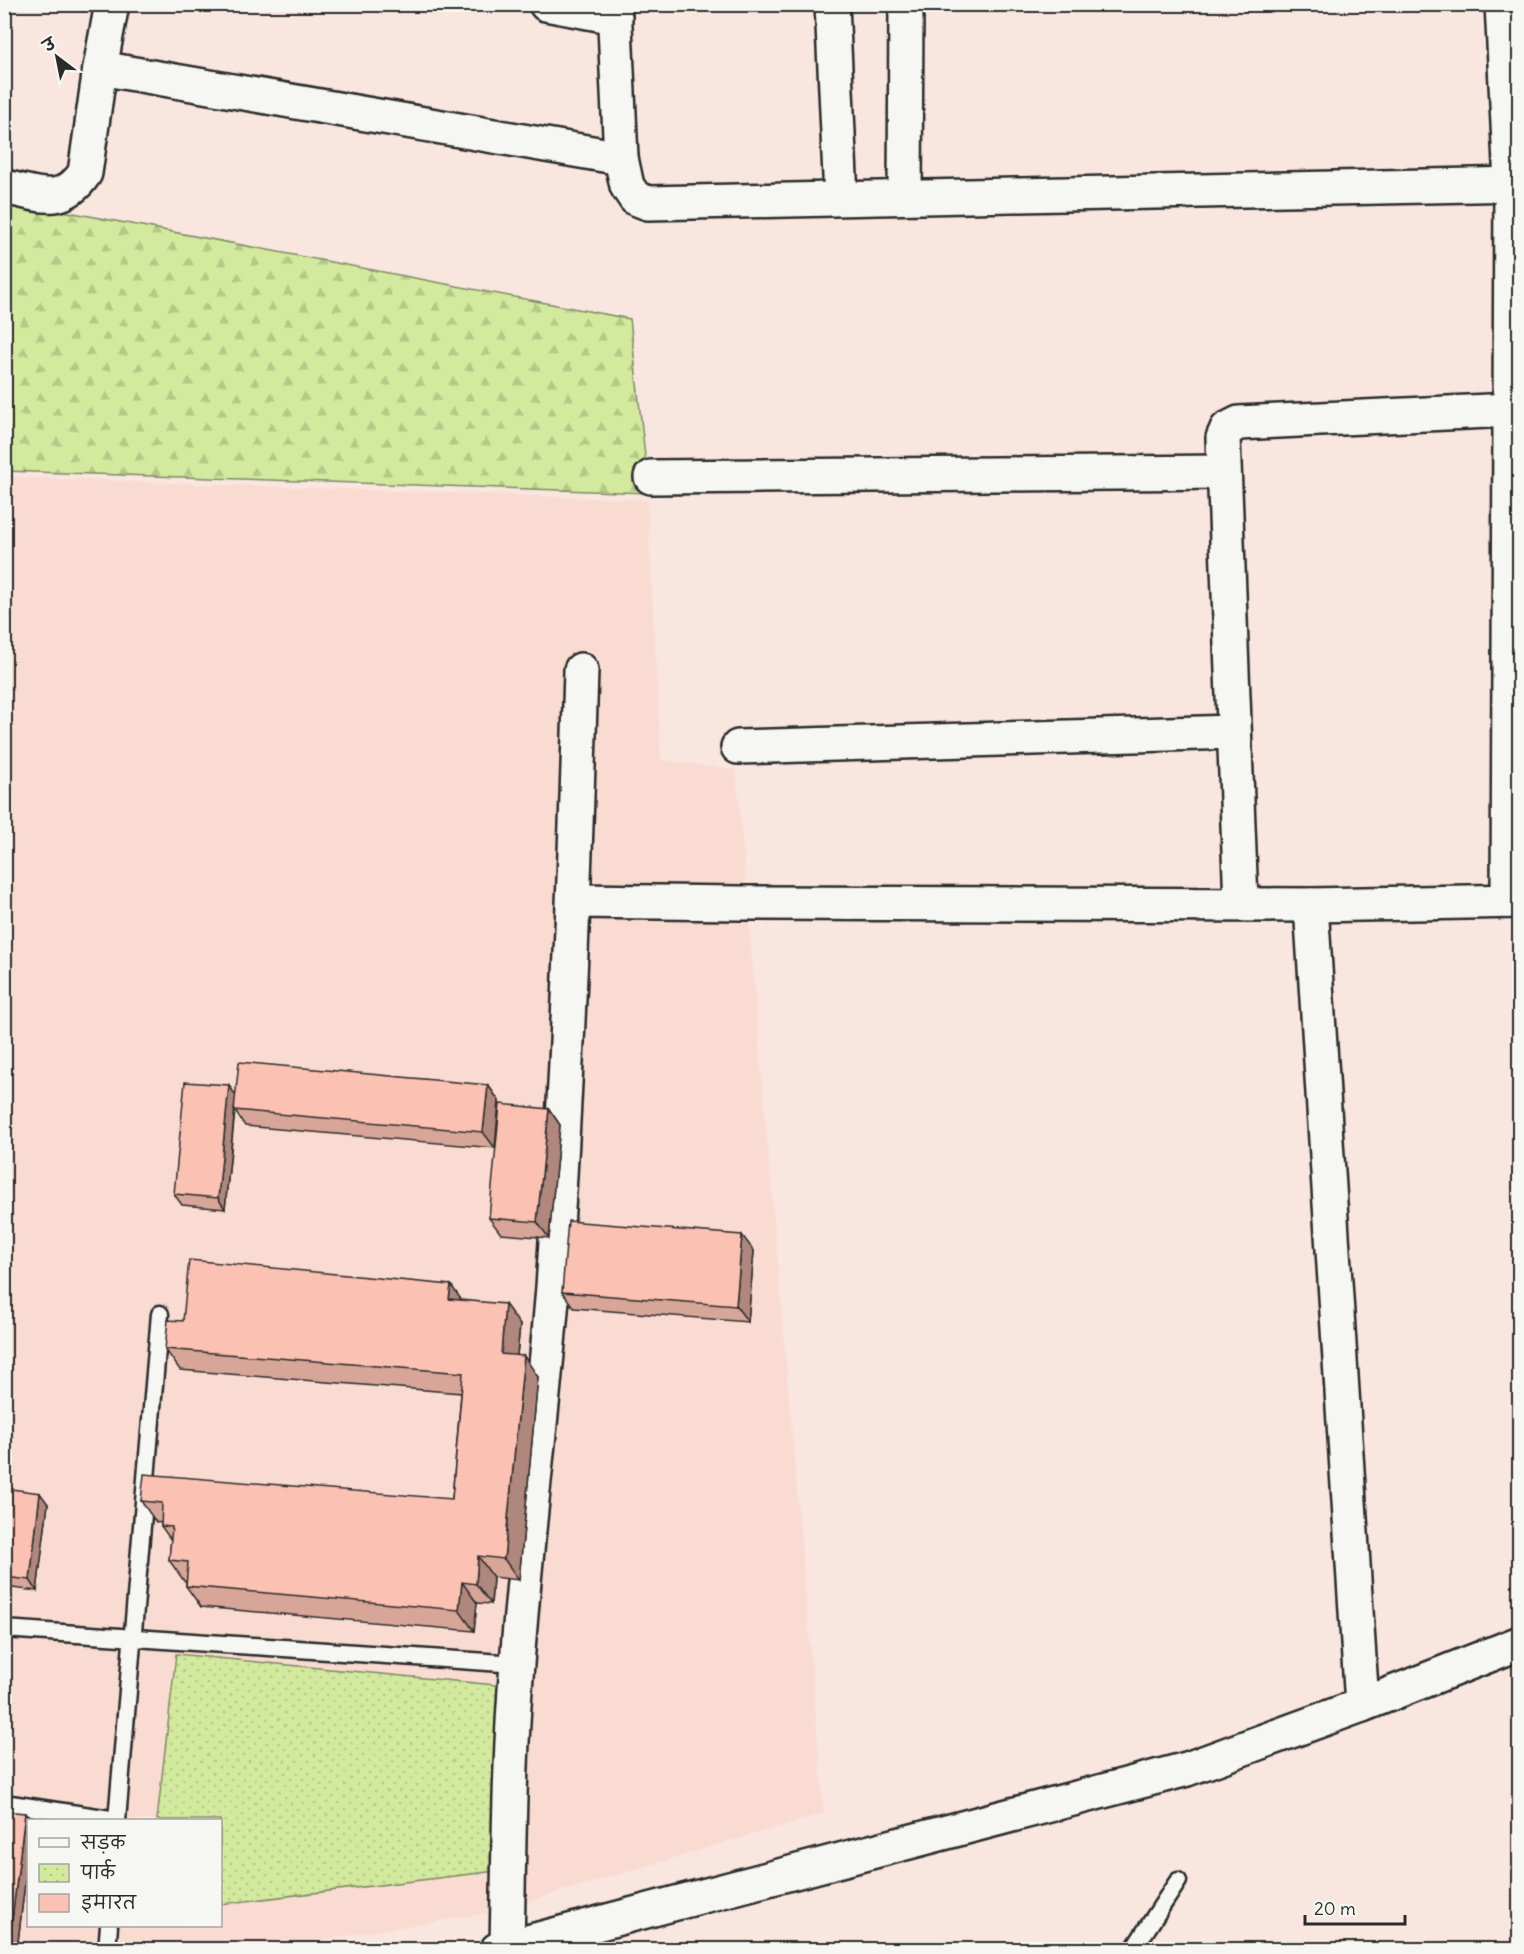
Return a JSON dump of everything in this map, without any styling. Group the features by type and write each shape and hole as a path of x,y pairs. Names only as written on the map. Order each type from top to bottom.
{"street":[{"path":"4,187 48,196 64,194 77,186 85,173 112,4"},
{"path":"546,4 614,11 621,158 627,186 634,198 648,203 1515,184"},
{"path":"832,4 841,198"},
{"path":"904,198 906,4"},
{"path":"574,901 1311,905 1514,901 1510,410 1515,184 1502,4"},
{"path":"100,68 621,158"},
{"path":"1240,903 1223,438 1227,429 1239,423 1510,410"},
{"path":"651,477 1224,472"},
{"path":"581,670 565,1098 552,1290 517,1664 502,1948 1186,1769 1362,1705 1520,1642"},
{"path":"738,747 1234,732"},
{"path":"1311,905 1362,1705"}],"lane":[{"path":"117,1819 160,1314"},
{"path":"4,1629 517,1664"},
{"path":"4,1803 110,1819"},
{"path":"1133,1950 1178,1881"},
{"path":"107,1950 109,1927"}],"shaded area":[{"path":"5,477 647,500 661,760 736,770 824,1813 493,1912 266,1949 5,1950"}],"green space":[{"path":"5,200 630,319 649,493 5,471"},
{"path":"176,1654 506,1686 496,1871 222,1904 222,1819 157,1819"}],"building":[{"path":"239,1062 488,1085 483,1132 234,1110"},
{"path":"185,1082 229,1085 218,1198 174,1194"},
{"path":"500,1104 549,1109 537,1222 489,1218"},
{"path":"568,1221 742,1235 736,1306 562,1292"},
{"path":"189,1260 451,1285 449,1299 505,1304 501,1354 524,1356 504,1559 478,1556 476,1584 462,1582 459,1610 186,1586 188,1562 169,1560 172,1527 161,1526 162,1503 141,1501 144,1474 452,1499 463,1373 165,1349 168,1320 183,1321"},
{"path":"4,1488 40,1493 30,1580 4,1577"},
{"path":"4,1811 25,1813 9,1944 4,1943"}]}
